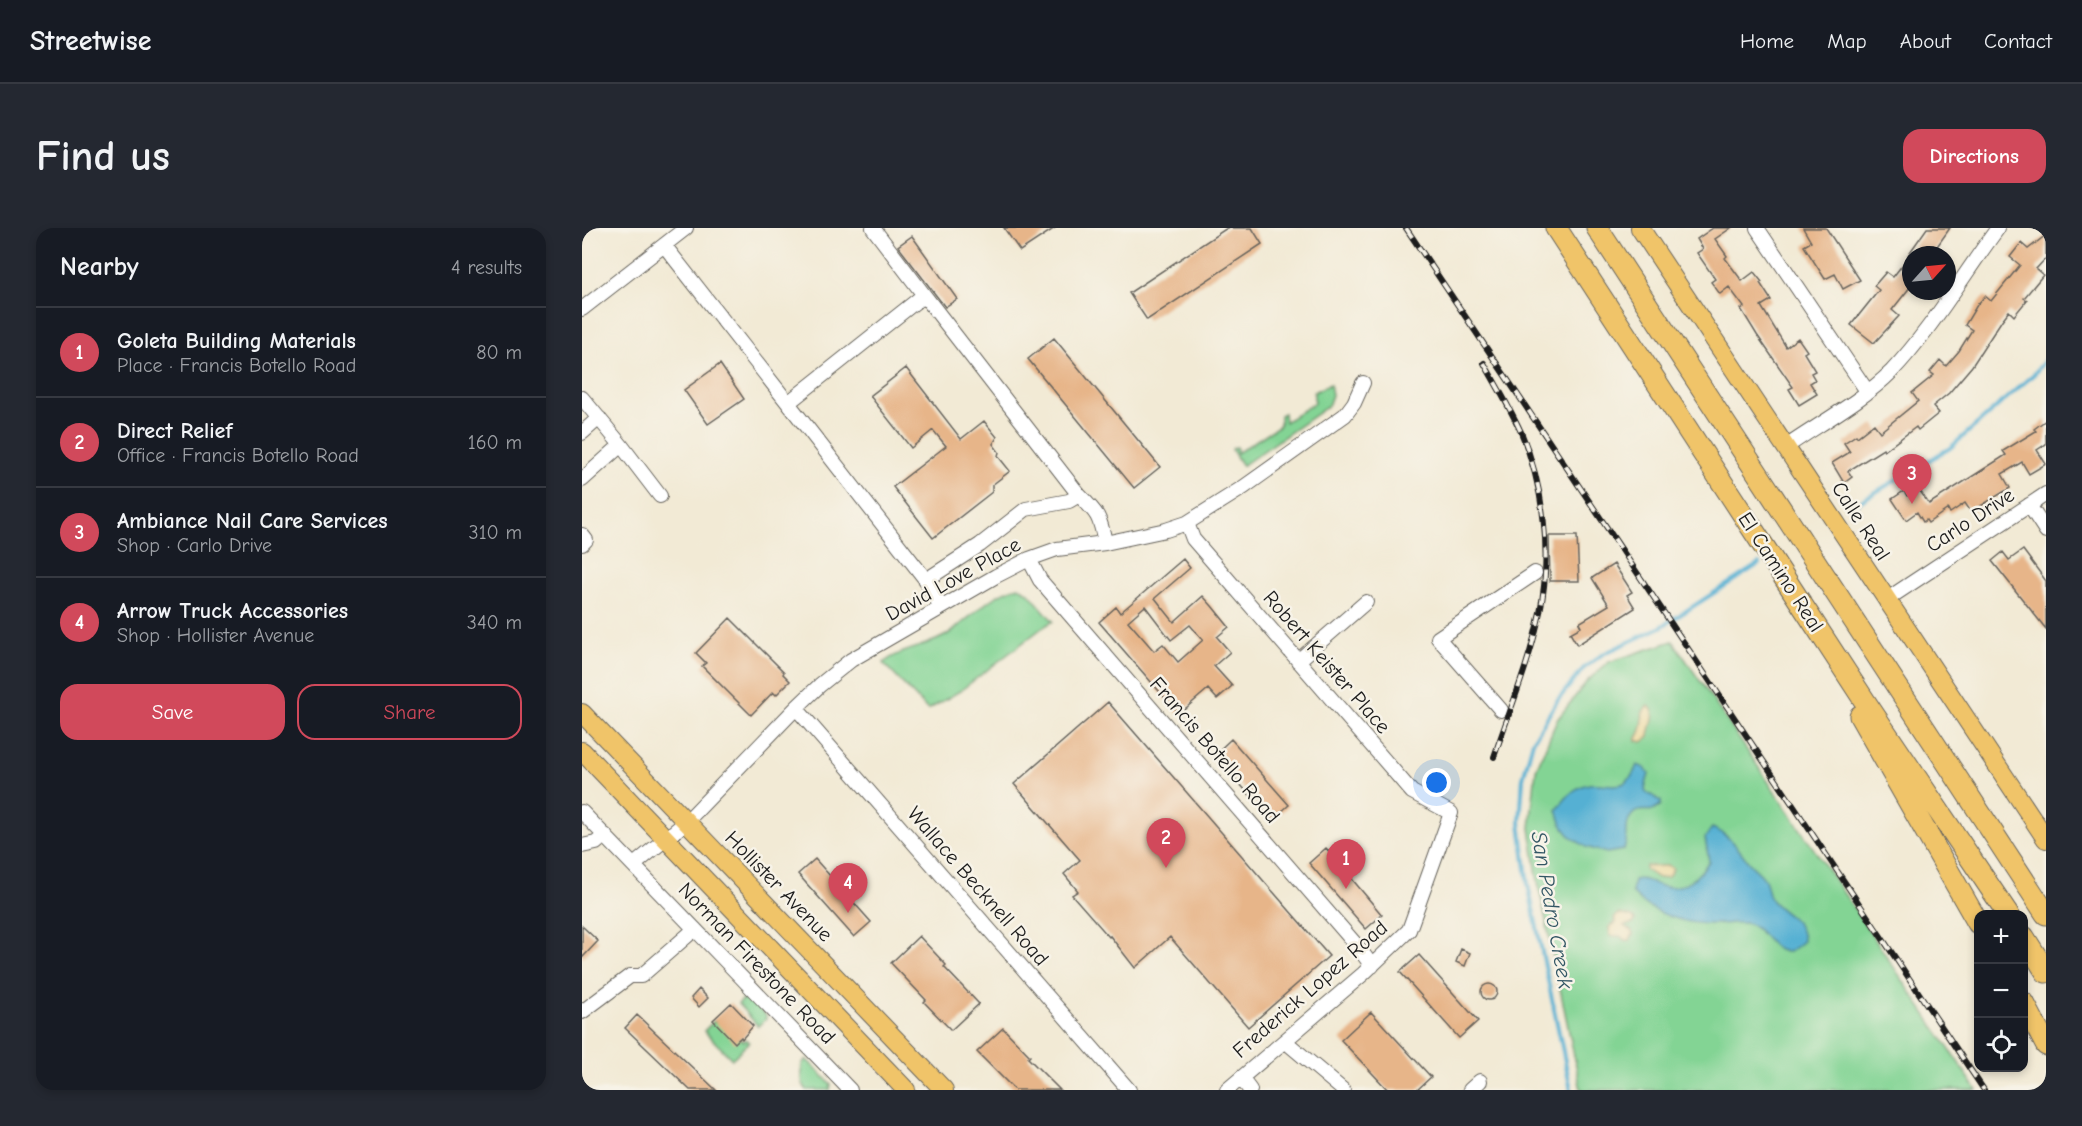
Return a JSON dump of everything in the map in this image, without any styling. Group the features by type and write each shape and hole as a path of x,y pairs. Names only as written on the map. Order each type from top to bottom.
{"highway":[{"name":"El Camino Real","path":"1556,228 2005,910"},
{"name":"El Camino Real","path":"1597,228 2046,915"},
{"path":"1822,634 1839,681 1974,916"},
{"path":"2028,944 2046,972"},
{"path":"2028,1011 2046,1045"}],"main road":[{"name":"Calle Real","path":"1640,228 2046,839"},
{"name":"Hollister Avenue","path":"582,713 944,1090"},
{"path":"582,752 906,1090"}],"street":[{"path":"582,309 686,228"},
{"path":"873,228 1079,495 1101,519 1105,543"},
{"path":"1757,228 1867,391"},
{"path":"1786,447 1889,373 1909,351 1998,228"},
{"path":"664,245 926,580 941,607"},
{"path":"788,403 924,295"},
{"name":"David Love Place","path":"634,866 686,822 796,708 834,672 851,660 996,576 1029,560 1057,549 1105,543 1166,530 1187,523 1235,493 1345,415 1354,404 1363,382"},
{"path":"582,398 660,496"},
{"path":"582,433 599,418"},
{"path":"582,480 621,446"},
{"name":"Carlo Drive","path":"1886,600 2046,494"},
{"path":"926,580 980,546 1026,509 1069,501 1079,495"},
{"path":"2029,505 2046,531"},
{"name":"Robert Keister Place","path":"1187,523 1193,538 1412,792 1451,813"},
{"path":"582,535 586,540 582,544"},
{"name":"Francis Botello Road","path":"1029,560 1040,580 1361,950 1372,966"},
{"path":"1501,710 1438,638 1535,573"},
{"path":"1298,661 1366,602"},
{"name":"Wallace Becknell Road","path":"796,708 1129,1090"},
{"name":"Norman Firestone Road","path":"582,812 850,1090"},
{"name":"Frederick Lopez Road","path":"1227,1090 1286,1042 1409,930 1451,813"},
{"path":"582,846 596,843 605,836"},
{"path":"582,1012 630,976 641,976 695,929"},
{"path":"1286,1042 1343,1090"},
{"path":"1241,1078 1250,1090"}],"green space":[{"path":"1330,384 1332,395 1328,406 1242,466 1233,448 1237,447 1237,453 1280,425 1280,415 1284,413 1285,422 1314,403 1314,392"},
{"path":"1019,587 1028,592 1053,621 960,691 928,710 883,663 898,654 948,634 1000,594"},
{"path":"1673,641 1977,1090 1581,1090 1538,882 1530,828 1536,770 1557,720 1587,681 1609,662"},
{"path":"748,994 766,1016 766,1019 758,1026 738,1004"},
{"path":"714,1021 749,1042 732,1059 704,1031"},
{"path":"806,1059 831,1084 830,1090 807,1090 802,1078 802,1064"}],"sand":[{"path":"1649,706 1652,709 1653,721 1649,737 1642,742 1636,740 1642,726 1643,711"},
{"path":"1646,866 1669,866 1673,869 1668,877 1658,878 1645,869"},
{"path":"1619,914 1635,920 1634,923 1624,926 1633,934 1630,940 1625,940 1620,936 1610,936 1609,927 1616,923 1614,918"}],"water":[{"path":"1637,765 1645,768 1649,774 1645,789 1647,793 1661,801 1661,805 1653,810 1633,814 1628,822 1623,850 1607,853 1586,847 1571,837 1562,826 1557,810 1572,792 1585,785 1621,784 1627,781"},
{"path":"1712,828 1733,842 1763,878 1773,902 1800,928 1803,941 1789,952 1777,949 1760,931 1749,924 1706,924 1682,920 1660,913 1640,901 1632,893 1634,880 1638,879 1661,886 1676,887 1695,878 1709,861 1705,838"}],"building":[{"path":"1004,228 1055,228 1020,251"},
{"path":"1227,228 1252,228 1262,244 1147,320 1129,293"},
{"path":"1713,228 1731,228 1715,239 1727,256 1725,258 1742,281 1754,272 1762,282 1760,283 1771,300 1761,306 1786,347 1798,338 1807,351 1804,353 1815,371 1811,373 1815,380 1810,383 1817,394 1799,405 1789,389 1793,387 1741,309 1744,307 1729,287 1720,294 1711,282 1715,279 1697,253 1703,249 1697,239"},
{"path":"1803,228 1826,228 1860,280 1843,289 1835,274 1825,279 1804,246 1811,242"},
{"path":"1927,228 1950,228 1937,246 1914,246"},
{"path":"2046,235 2046,258 2036,269 2043,275 2024,298 2027,300 2014,316 2009,311 1972,366 1949,393 1933,406 1939,413 1918,430 1916,427 1884,451 1883,449 1848,471 1852,477 1844,483 1832,463 1850,452 1844,443 1856,435 1857,437 1874,424 1880,432 1918,401 1912,393 1934,375 1930,372 1940,360 1946,366 1959,351 1972,330 1965,325 1977,305 1985,296 1991,301 2020,265 2010,257 2021,243 2028,249"},
{"path":"912,236 957,299 945,307 898,246"},
{"path":"1902,265 1902,297 1892,310 1899,316 1874,343 1851,325 1879,290 1874,286 1886,272 1893,277"},
{"path":"1054,338 1160,467 1134,488 1028,359"},
{"path":"720,364 744,399 708,424 684,390"},
{"path":"906,368 961,439 984,421 997,437 993,444 999,452 998,456 1010,471 992,485 992,492 933,538 893,487 946,446 933,430 911,448 870,396"},
{"path":"2046,420 2046,444 2037,450 2046,464 2029,474 2022,462 2002,474 2010,488 1971,512 1965,503 1950,513 1948,509 1928,523 1926,520 1923,522 1917,512 1906,520 1892,499 1904,491 1907,496 1918,488 1929,504 2006,455 2003,451 2036,431 2034,429"},
{"path":"1549,536 1577,536 1579,581 1550,581"},
{"path":"2023,550 2046,581 2046,629 1992,561 2003,552 2009,560"},
{"path":"1183,559 1190,568 1155,598 1174,622 1203,596 1212,606 1229,627 1217,637 1230,652 1214,666 1232,686 1217,699 1208,689 1179,714 1099,622 1116,607 1120,613","holes":["1145,606 1171,640 1190,625 1203,640 1178,662 1163,644 1154,651 1128,621"]},
{"path":"1614,564 1632,592 1627,595 1635,608 1577,645 1570,633 1581,627 1579,623 1609,605 1592,578"},
{"path":"730,618 784,672 783,674 790,681 776,695 773,692 751,715 702,666 706,663 696,653"},
{"path":"1108,702 1329,956 1248,1027 1170,937 1135,968 1110,936 1072,895 1078,891 1064,874 1080,860 1014,784"},
{"path":"1231,739 1289,805 1272,820 1214,755"},
{"path":"1326,848 1382,915 1366,929 1309,863"},
{"path":"815,859 871,922 854,937 798,874"},
{"path":"582,926 598,941 582,958"},
{"path":"919,936 979,1004 951,1030 891,963"},
{"path":"1461,949 1470,953 1465,966 1456,962"},
{"path":"1419,955 1478,1021 1459,1038 1400,972"},
{"path":"1489,984 1495,986 1497,992 1495,998 1489,1000 1483,998 1481,992 1483,986"},
{"path":"699,989 708,998 699,1007 691,998"},
{"path":"731,1003 753,1026 742,1039 741,1037 735,1043 713,1020"},
{"path":"1371,1012 1431,1077 1417,1090 1388,1090 1341,1040"},
{"path":"637,1015 716,1090 690,1090 625,1028"},
{"path":"1003,1028 1030,1056 1028,1058 1060,1090 1015,1090 977,1052"}],"waterway":[{"name":"San Pedro Creek","path":"1854,505 1950,448 2034,374 2046,359"},
{"name":"San Pedro Creek","path":"1571,1090 1528,885 1520,823 1523,778 1533,741 1557,701 1584,668 1603,654 1661,627 1759,564"}],"railway":[{"path":"1406,228 1984,1090"},
{"path":"1484,363 1517,423 1529,453 1540,498 1545,544 1544,590 1536,631 1494,757"}],"place":[{"name":"Ambiance Nail Care Services","path":"1912,504"},
{"name":"Direct Relief","path":"1166,868"},
{"name":"Goleta Building Materials","path":"1346,889"},
{"name":"Arrow Truck Accessories","path":"848,913"}]}
